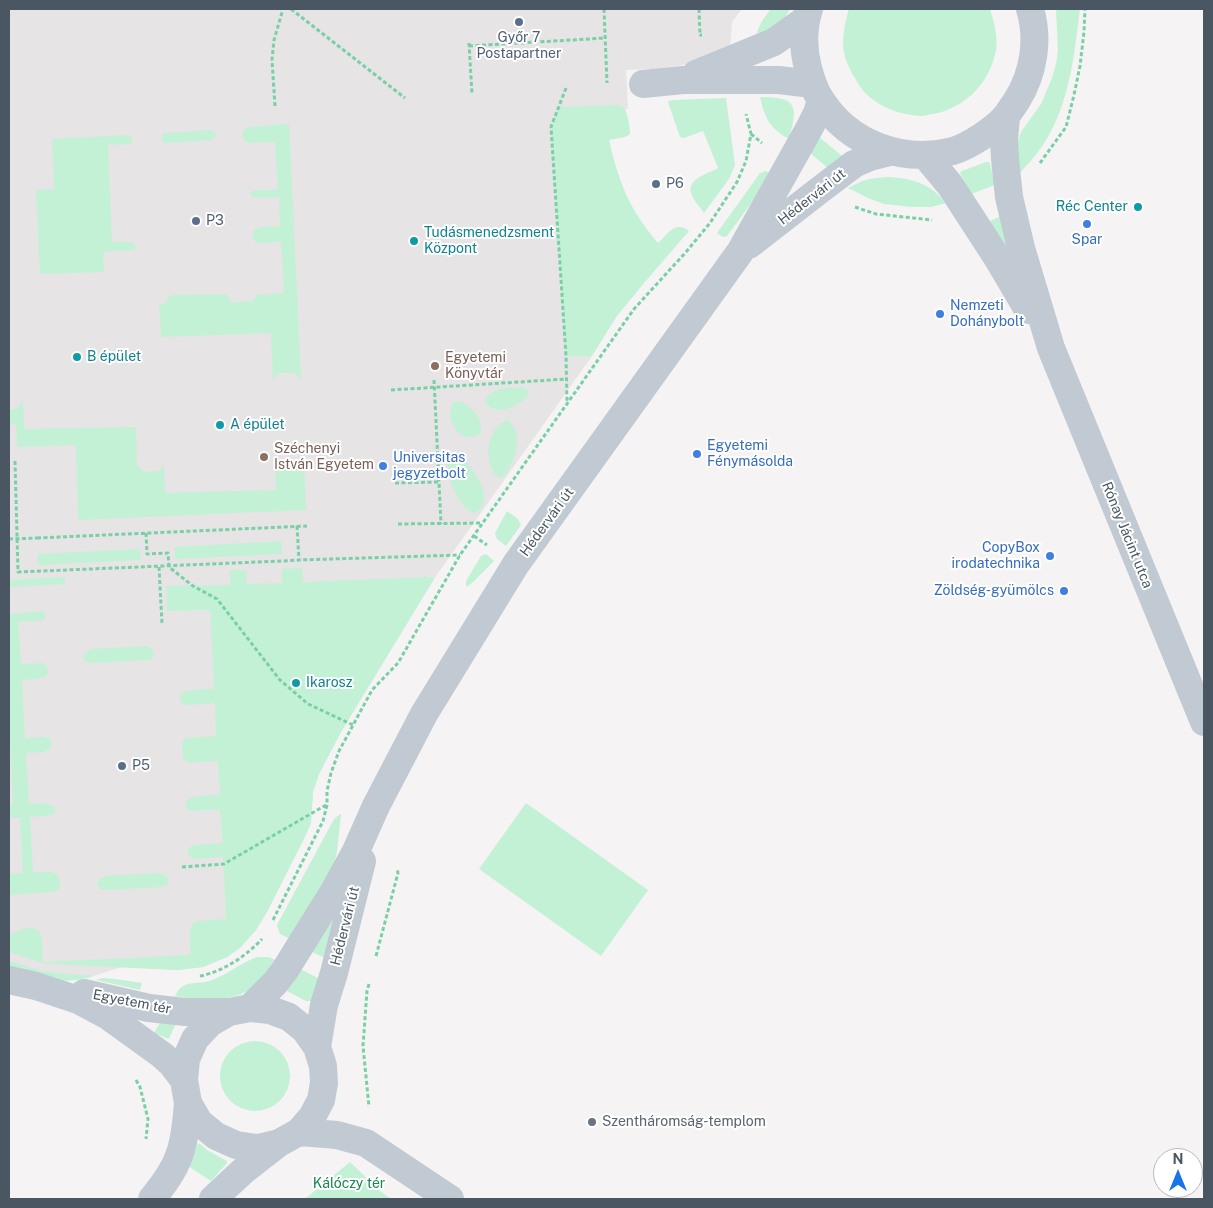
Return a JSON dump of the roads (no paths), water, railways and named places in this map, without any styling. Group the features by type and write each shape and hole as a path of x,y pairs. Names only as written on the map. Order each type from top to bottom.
{"street":[{"path":"807,14 804,52 817,92 839,123 863,141 890,152 925,155 954,150 982,137 1006,117 1025,88 1034,55 1034,13"},
{"path":"682,80 774,42 807,14"},
{"path":"643,84 682,80 779,80 817,92"},
{"name":"Hédervári út","path":"239,1010 275,983 296,953 356,851 376,806 424,714 516,564 740,252 817,113 817,92"},
{"name":"Rónay Jácint utca","path":"1006,117 1004,149 1009,197 1021,248 1051,348 1204,722"},
{"name":"Hédervári út","path":"740,252 854,164 870,157 890,152"},
{"name":"Rónay Jácint utca","path":"925,155 950,185 998,259 1051,348"},
{"name":"Hédervári út","path":"317,1047 324,1005 376,806"},
{"name":"Egyetem tér","path":"9,980 36,986 78,1000 108,1016 172,1064 186,1092"},
{"name":"Egyetem tér","path":"36,986 62,988 149,1008 185,1012 239,1010"},
{"path":"152,1199 171,1173 179,1155 184,1135 186,1058 195,1039 210,1023 239,1010 270,1010 289,1017 305,1030 317,1047 323,1066 324,1083 320,1100 312,1117 289,1137 243,1171 212,1199"},
{"path":"186,1092 199,1122 216,1136 236,1145 258,1148 289,1137 337,1136 366,1142 450,1199"}],"place":[{"name":"Győr 7 Postapartner","path":"519,22"},
{"name":"P6","path":"656,184"},
{"name":"Réc Center","path":"1138,207"},
{"name":"P3","path":"196,221"},
{"name":"Spar","path":"1087,224"},
{"name":"Tudásmenedzsment Központ","path":"414,241"},
{"name":"Nemzeti Dohánybolt","path":"940,314"},
{"name":"B épület","path":"77,357"},
{"name":"Egyetemi Könyvtár","path":"435,366"},
{"name":"A épület","path":"220,425"},
{"name":"Egyetemi Fénymásolda","path":"697,454"},
{"name":"Széchenyi István Egyetem","path":"264,457"},
{"name":"Universitas jegyzetbolt","path":"383,466"},
{"name":"CopyBox irodatechnika","path":"1050,556"},
{"name":"Zöldség-gyümölcs","path":"1064,591"},
{"name":"Ikarosz","path":"296,683"},
{"name":"P5","path":"122,766"},
{"name":"Szentháromság-templom","path":"592,1122"}],"park label":[{"name":"Kálóczy tér","path":"349,1184"}]}
